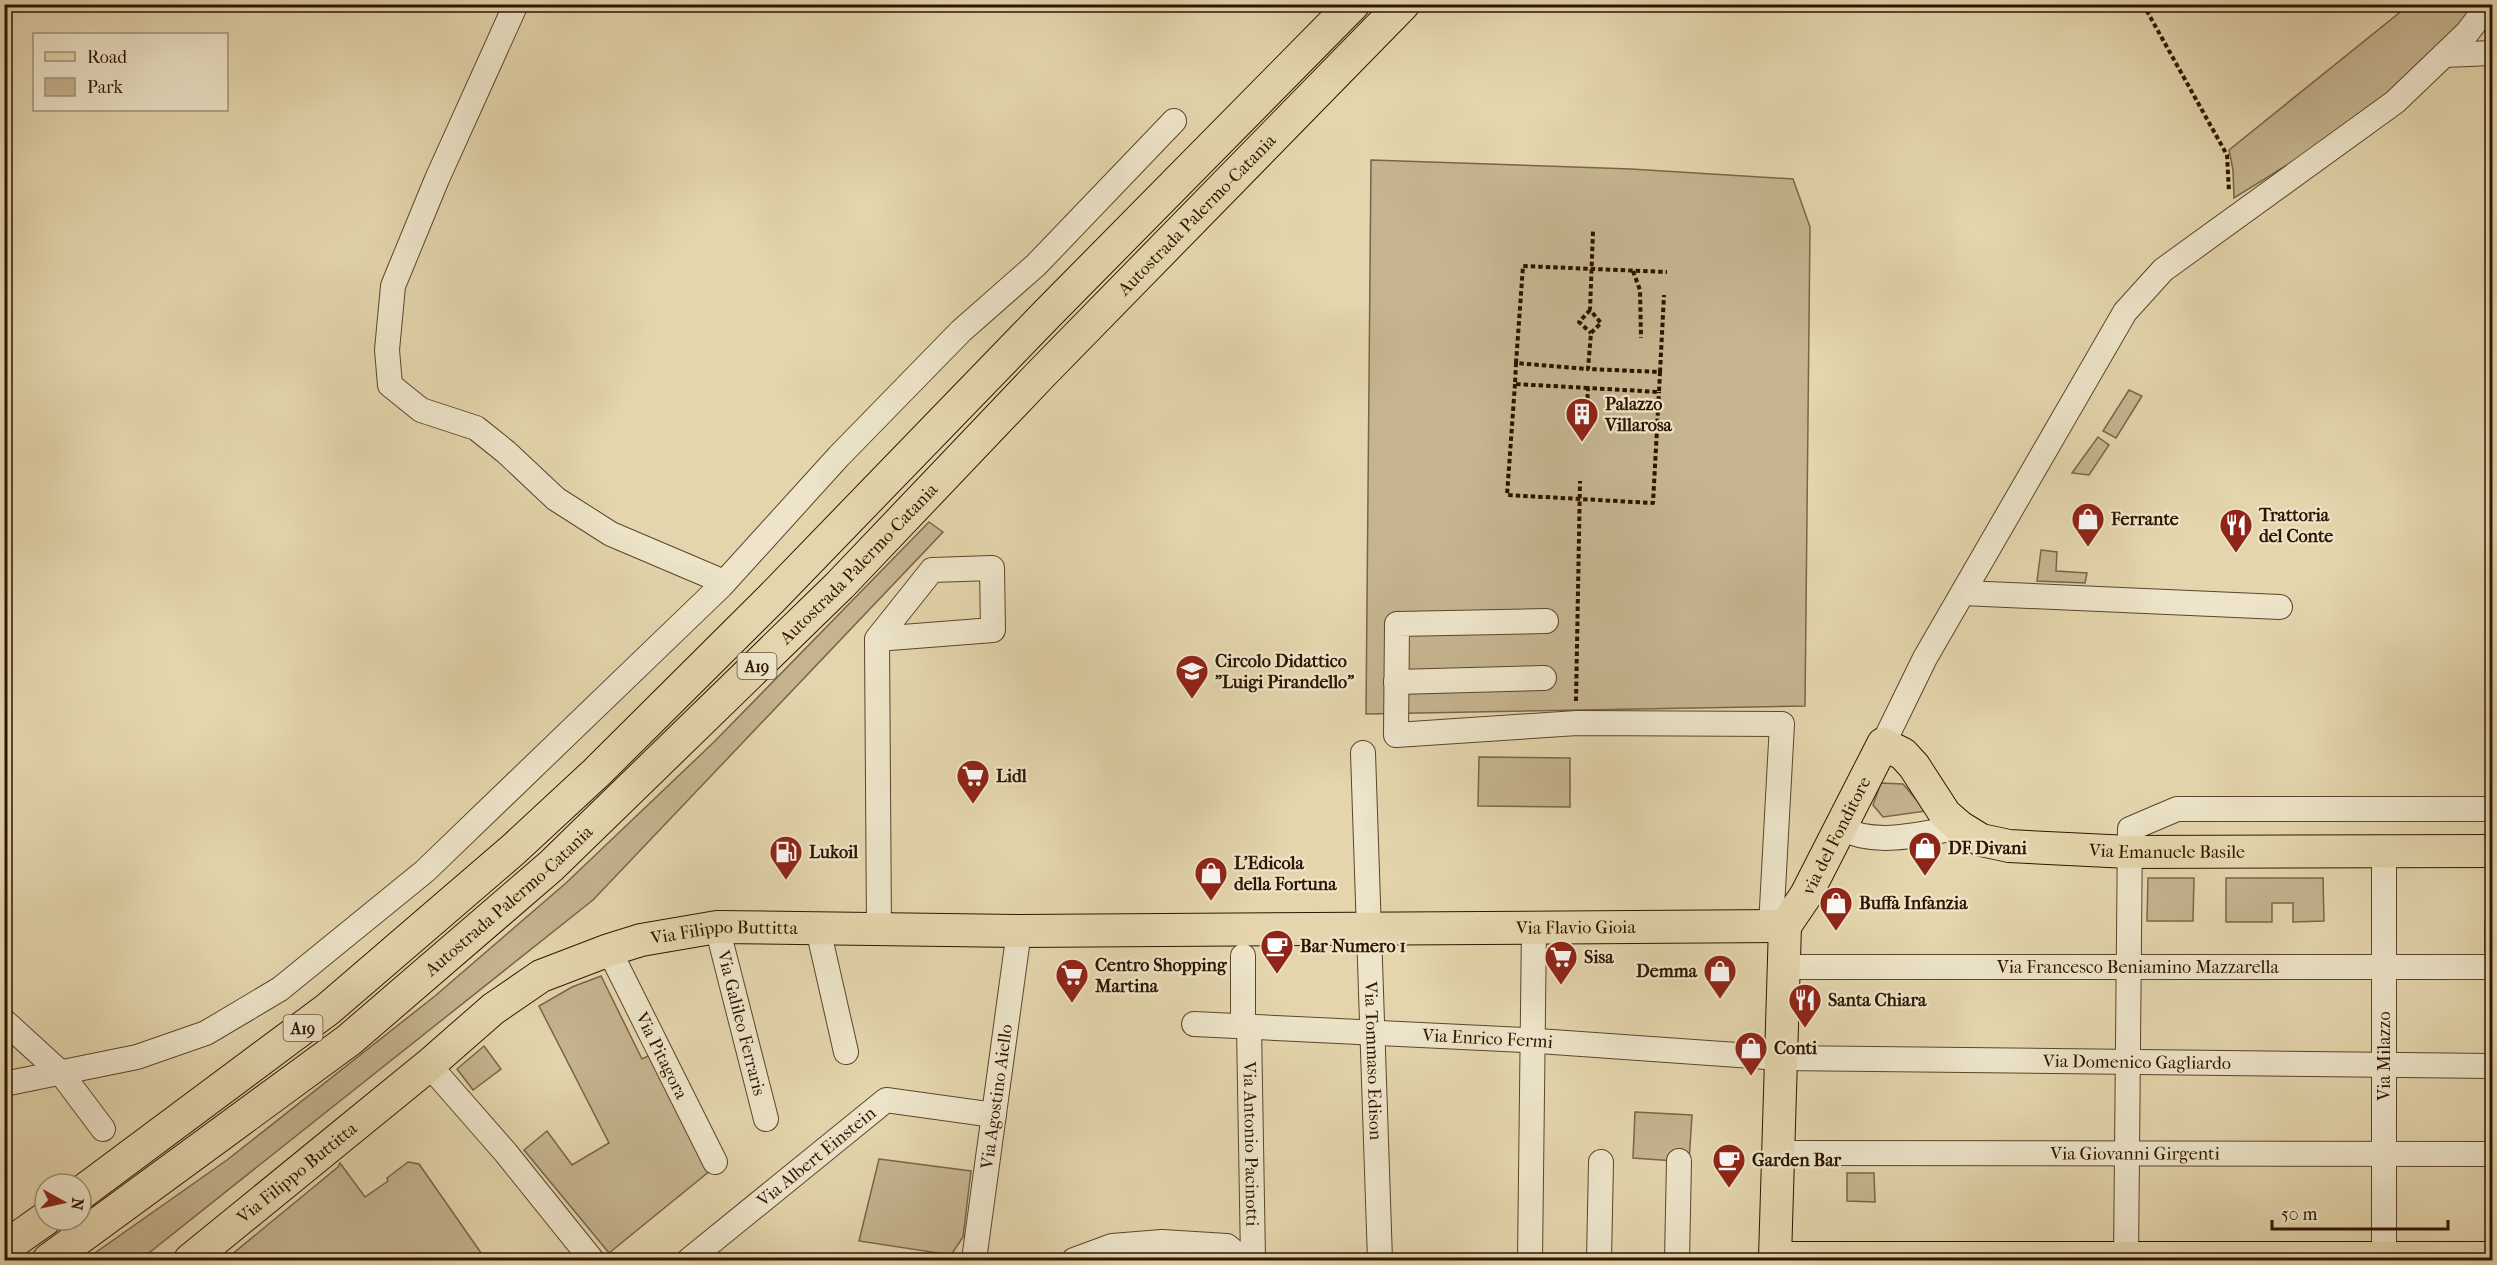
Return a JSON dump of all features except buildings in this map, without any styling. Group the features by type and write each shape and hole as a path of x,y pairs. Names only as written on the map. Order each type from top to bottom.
{"highway":[{"name":"Autostrada Palermo-Catania","path":"93,1184 328,1010 514,849 588,781 771,599 1048,313 1353,4"},
{"name":"Autostrada Palermo-Catania","path":"49,1260 349,1040 551,866 840,585 1042,373 1403,4"},
{"path":"4,1248 33,1227"}],"main road":[{"name":"Via Emanuele Basile","path":"1883,744 1903,754 1914,766 1945,814 1960,827 1981,840 2008,846 2129,852 2493,851"},
{"name":"via del Fonditore","path":"1778,926 1806,894 1883,744"},
{"name":"Via Flavio Gioia","path":"1367,928 1778,926"},
{"path":"1778,926 1784,967 1773,1260 2493,1258"},
{"name":"Via Filippo Buttitta","path":"194,1259 429,1065 493,1009 541,976 641,940 717,927 1019,931 1367,928"}],"street":[{"path":"516,4 437,179 393,286 387,350 390,385 421,410 476,428 506,452 556,499 611,534 724,582"},
{"path":"1883,744 1925,658 2125,312 2163,270 2395,102 2467,33 2489,4"},
{"path":"2444,55 2493,53"},
{"path":"4,1084 137,1057 206,1033 280,989 425,871 724,582 847,447 961,331 1036,265 1174,121"},
{"path":"878,639 993,630 992,568 932,570 878,639 879,930"},
{"path":"1963,593 2280,607"},
{"path":"1546,621 1397,624 1396,735 1576,723 1782,724 1778,926"},
{"path":"1396,682 1544,678"},
{"name":"Via Tommaso Edison","path":"1363,753 1367,928 1380,1260"},
{"path":"2126,1259 2130,829 2177,809 2493,809"},
{"path":"1840,828 1855,836 1870,838 1920,834 1960,827"},
{"name":"Via Milazzo","path":"2384,852 2382,1154 2384,1259"},
{"path":"1530,1260 1534,926"},
{"name":"Via Galileo Ferraris","path":"717,927 766,1119"},
{"path":"818,929 846,1052"},
{"name":"Via Agostino Aiello","path":"974,1260 1019,931"},
{"name":"Via Pitagora","path":"609,950 715,1162"},
{"name":"Via Antonio Pacinotti","path":"1243,956 1253,1260"},
{"name":"Via Francesco Beniamino Mazzarella","path":"1784,967 2493,967"},
{"path":"4,1021 61,1073 103,1129"},
{"name":"Via Enrico Fermi","path":"1194,1024 1533,1041 1781,1058"},
{"name":"Via Domenico Gagliardo","path":"1781,1058 2493,1066"},
{"path":"429,1065 507,1153 592,1260"},
{"name":"Via Albert Einstein","path":"689,1260 886,1100 994,1115"},
{"name":"Via Giovanni Girgenti","path":"1778,1153 2493,1154"},
{"path":"1677,1260 1679,1161"},
{"path":"1599,1260 1601,1162"},
{"path":"1074,1260 1112,1246 1162,1242 1227,1246 1244,1260"}],"path":[{"path":"2143,4 2227,155 2229,188 2227,223"},
{"path":"1591,333 1579,322 1590,310 1593,231"},
{"path":"1664,295 1653,503 1507,495 1523,266 1667,272"},
{"path":"1633,271 1640,290 1641,338"},
{"path":"1588,369 1591,333 1601,322 1590,310"},
{"path":"1516,363 1660,372"},
{"path":"1515,384 1659,393"},
{"path":"1587,406 1588,388"},
{"path":"1576,723 1580,481"}],"green space":[{"path":"2409,5 2478,5 2461,29 2457,26 2450,38 2420,69 2300,157 2234,198 2233,170 2229,150"},
{"path":"1371,160 1631,169 1793,179 1810,227 1805,706 1366,714"},
{"path":"2129,390 2142,396 2116,438 2103,431"},
{"path":"2098,437 2109,445 2089,475 2072,473"},
{"path":"929,522 943,532 593,900 140,1260 85,1260 227,1160 435,996 566,883 714,742"},
{"path":"2041,550 2057,552 2056,571 2087,573 2085,583 2037,581"},
{"path":"1479,757 1570,758 1570,807 1478,806"},
{"path":"1881,783 1903,784 1926,811 1883,817 1873,805"},
{"path":"2148,878 2194,878 2193,921 2147,921"},
{"path":"2226,878 2323,878 2324,921 2293,922 2293,903 2272,903 2272,922 2226,922"},
{"path":"2485,922 2492,922 2492,951 2485,951"},
{"path":"601,976 642,1059 654,1053 711,1170 609,1253 524,1150 547,1131 572,1165 609,1143 539,1006 572,987"},
{"path":"484,1046 501,1069 473,1090 457,1069"},
{"path":"1635,1112 1692,1115 1689,1162 1633,1158"},
{"path":"879,1159 971,1171 963,1237 951,1255 859,1241"},
{"path":"408,1162 419,1164 486,1260 225,1260 340,1163 365,1197 388,1181 387,1178"},
{"path":"1847,1173 1874,1173 1875,1202 1847,1201"}],"place":[{"name":"Palazzo Villarosa","path":"1582,443"},
{"name":"Ferrante","path":"2088,548"},
{"name":"Trattoria del Conte","path":"2236,554"},
{"name":"Circolo Didattico \"Luigi Pirandello\"","path":"1192,700"},
{"name":"Lidl","path":"973,805"},
{"name":"DF Divani","path":"1925,877"},
{"name":"Lukoil","path":"786,881"},
{"name":"L'Edicola della Fortuna","path":"1211,902"},
{"name":"Buffa Infanzia","path":"1836,932"},
{"name":"Bar Numero 1","path":"1277,975"},
{"name":"Sisa","path":"1561,986"},
{"name":"Demma","path":"1720,1000"},
{"name":"Centro Shopping Martina","path":"1072,1004"},
{"name":"Santa Chiara","path":"1805,1029"},
{"name":"Conti","path":"1751,1077"},
{"name":"Garden Bar","path":"1729,1189"}]}
